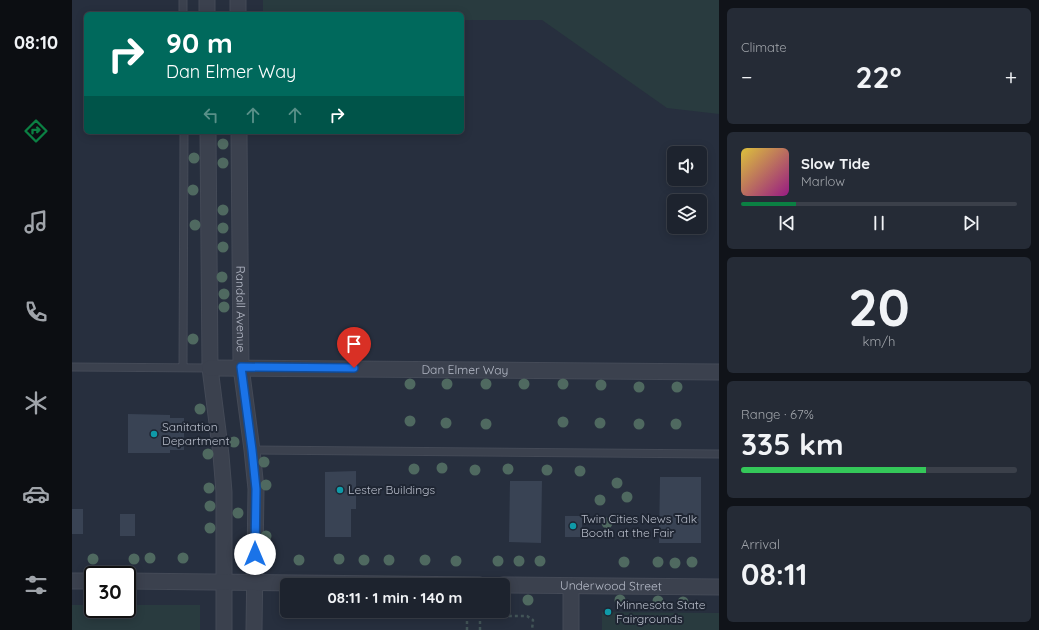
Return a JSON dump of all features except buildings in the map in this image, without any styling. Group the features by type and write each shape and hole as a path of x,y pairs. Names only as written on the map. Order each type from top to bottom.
{"street":[{"path":"207,0 207,12"},
{"path":"238,0 238,12"},
{"path":"208,134 210,368 224,492 224,630"},
{"name":"Randall Avenue","path":"239,134 241,367 256,489 254,630"},
{"name":"Dan Elmer Way","path":"210,368 241,367 719,372"},
{"path":"72,581 84,581"},
{"path":"136,581 280,582"},
{"name":"Underwood Street","path":"510,585 719,586"},
{"path":"571,586 571,630"}],"lane":[{"path":"183,0 183,12"},
{"path":"183,367 184,134"},
{"path":"72,367 210,368"},
{"path":"252,450 719,454"}],"path":[{"path":"480,630 480,617 484,616 527,616 533,620 532,630"},
{"path":"467,618 467,630"}],"shaded area":[{"path":"263,0 719,0 719,114 667,108 542,20 464,20 464,12 263,12"},
{"path":"72,605 84,605 84,618 136,618 136,605 200,605 200,630 72,630"},
{"path":"602,612 719,613 719,630 602,630"}],"place":[{"name":"Sanitation Department","path":"154,434"},
{"name":"Lester Buildings","path":"340,490"},
{"name":"Twin Cities News Talk Booth at the Fair","path":"573,526"},
{"name":"Minnesota State Fairgrounds","path":"608,612"}],"route":[{"path":"255,554 256,489 241,367 354,368"}]}
